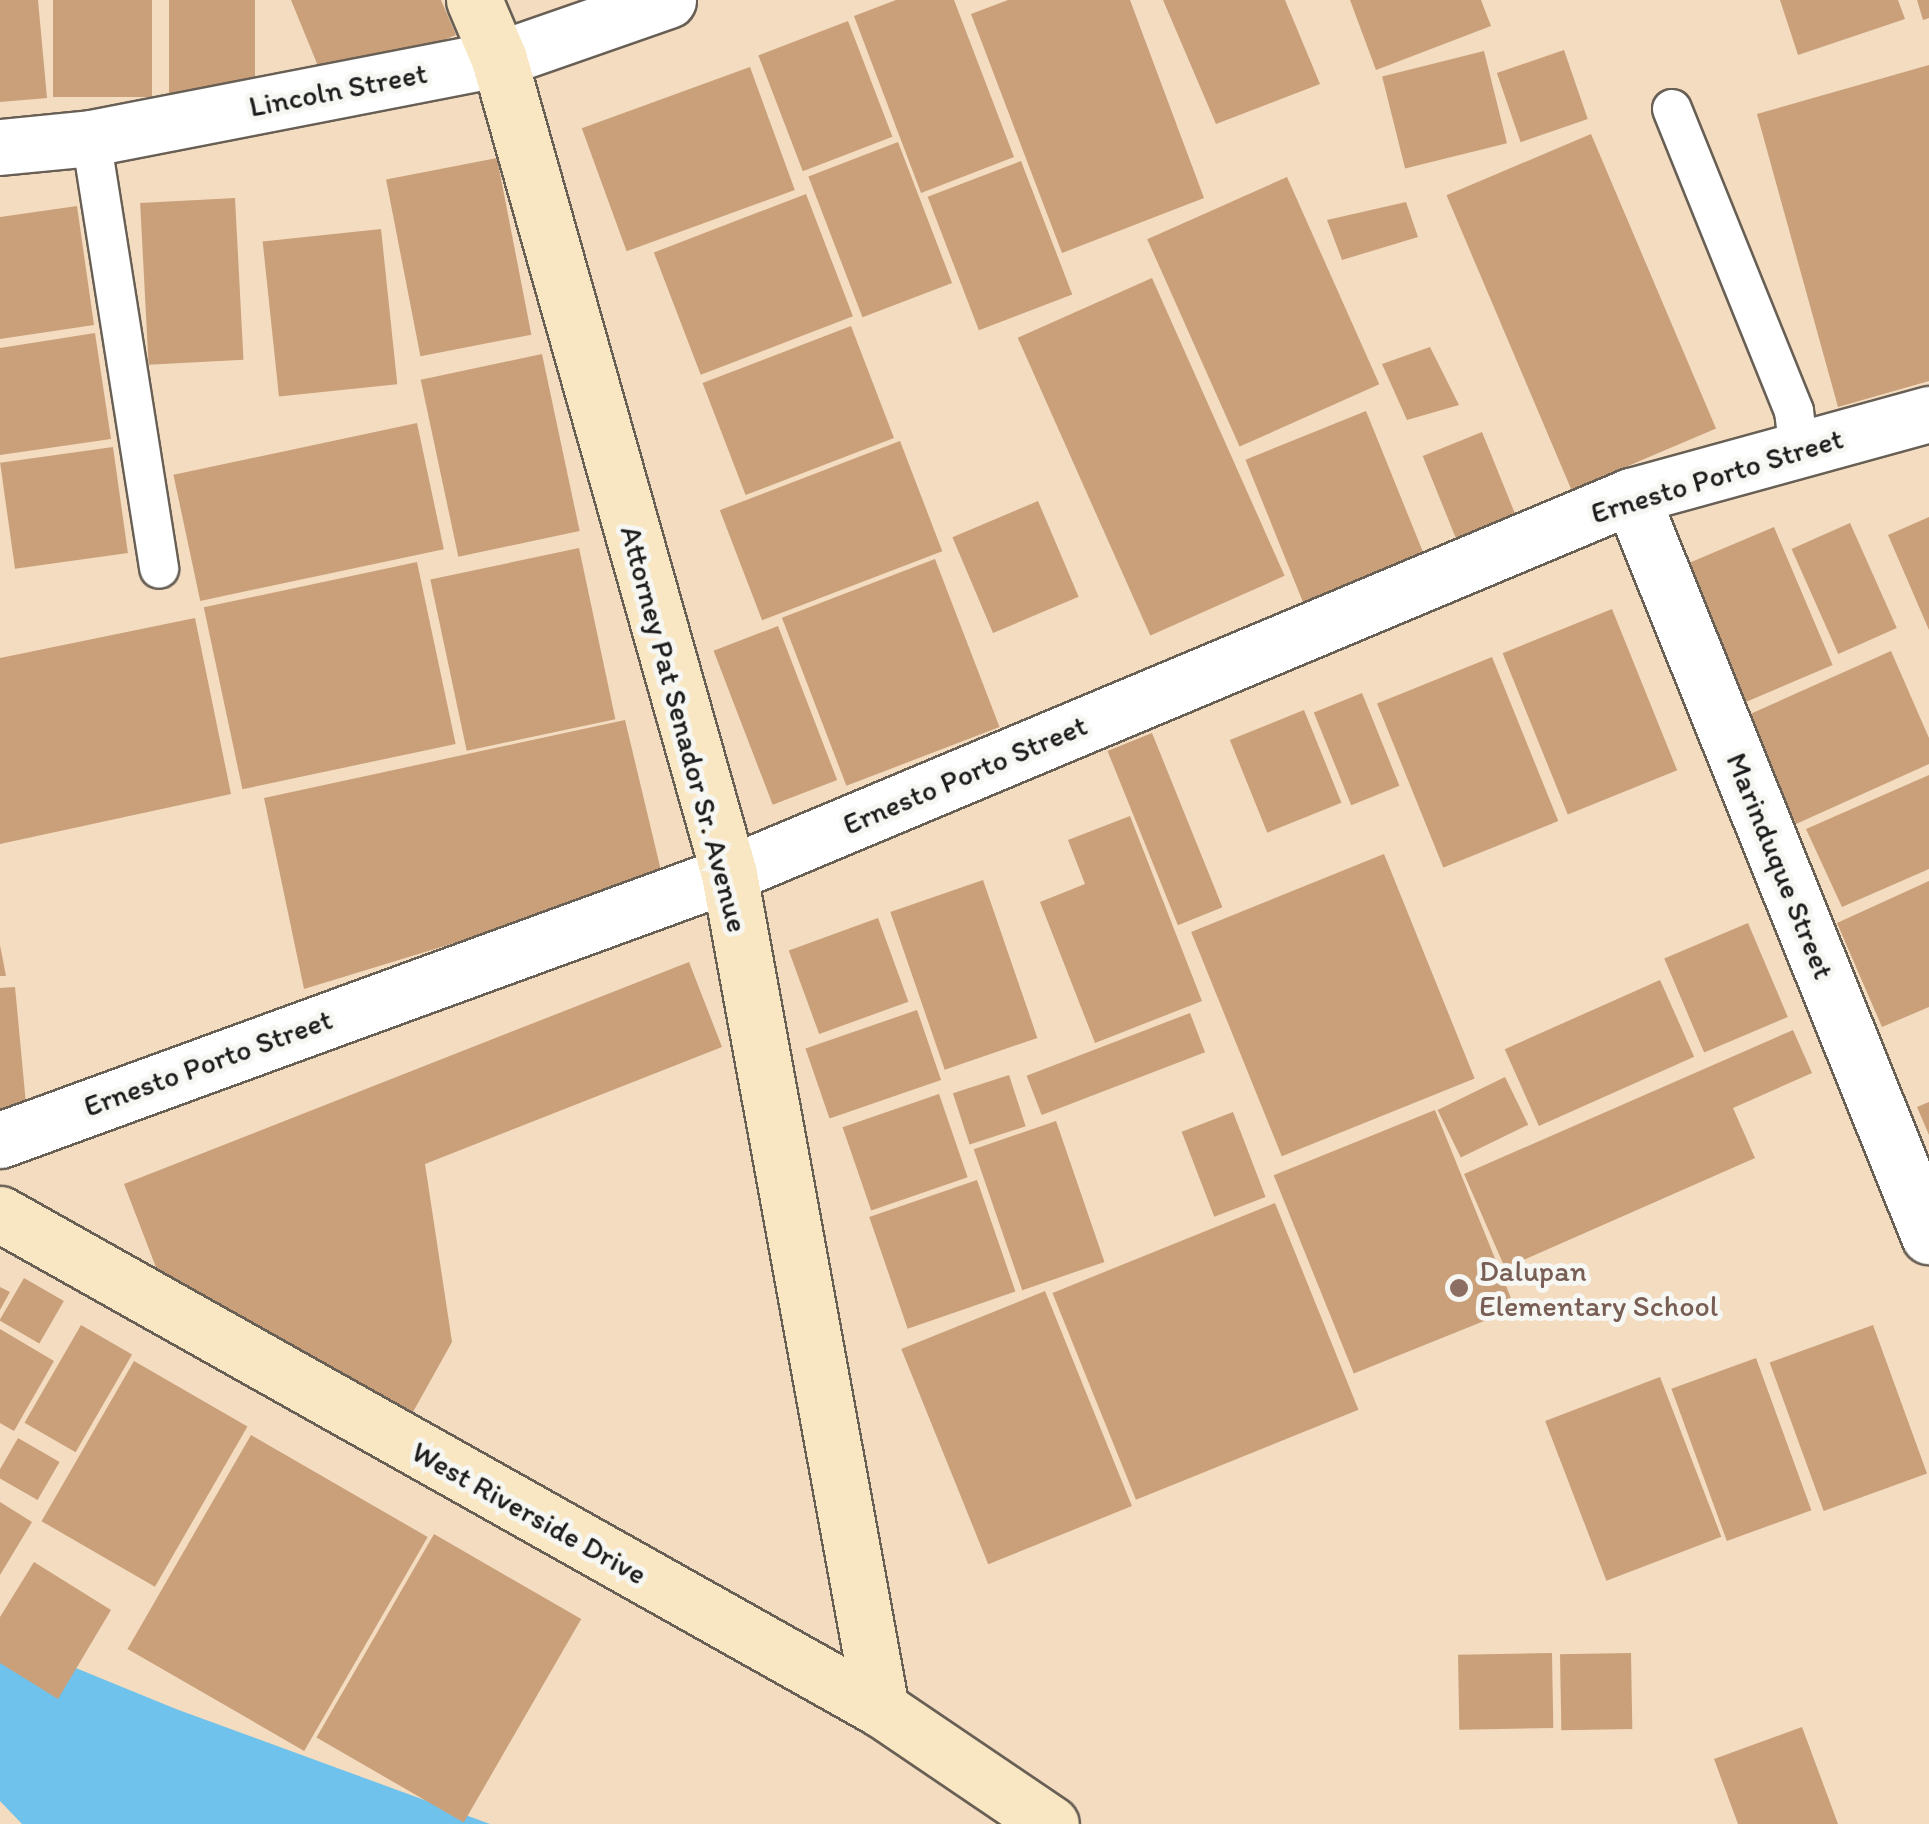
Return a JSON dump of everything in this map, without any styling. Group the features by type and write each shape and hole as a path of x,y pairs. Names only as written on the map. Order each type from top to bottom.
{"street":[{"name":"Attorney Pat Senador Sr. Avenue","path":"474,0 498,59 729,874 881,1709"},
{"name":"Lincoln Street","path":"0,147 91,138 498,59 668,0"},
{"name":"Ernesto Porto Street","path":"0,1140 729,874 1631,496 1929,414"},
{"name":"Marinduque Street","path":"1631,496 1929,1236"},
{"name":"West Riverside Drive","path":"0,1214 881,1709 1051,1824"}],"lane":[{"path":"1672,109 1794,411 1799,450"},
{"path":"91,138 159,568"}],"water":[{"path":"0,1637 176,1709 490,1824 22,1824 0,1801"}],"building":[{"path":"0,0 38,0 47,98 0,102"},
{"path":"53,0 152,0 152,97 53,97"},
{"path":"169,0 255,0 255,101 169,101"},
{"path":"291,0 441,0 456,35 327,88"},
{"path":"896,0 954,0 1014,157 921,193 854,16"},
{"path":"1008,0 1130,0 1204,198 1062,253 971,14"},
{"path":"1163,0 1285,0 1320,84 1216,124"},
{"path":"1350,0 1481,0 1491,26 1376,70"},
{"path":"1780,0 1898,0 1905,19 1798,55"},
{"path":"1917,0 1929,0 1929,18 1923,20"},
{"path":"848,21 892,137 803,171 758,55"},
{"path":"1564,50 1588,119 1521,142 1497,73"},
{"path":"1484,51 1507,143 1405,169 1382,76"},
{"path":"1929,65 1929,381 1838,407 1757,114"},
{"path":"750,67 795,190 627,251 582,128"},
{"path":"1591,134 1716,429 1572,490 1446,195"},
{"path":"898,142 952,283 862,317 808,176"},
{"path":"497,158 531,335 420,356 386,180"},
{"path":"1021,161 1072,295 979,330 928,197"},
{"path":"1287,177 1379,384 1240,447 1147,239"},
{"path":"806,194 853,316 701,375 654,252"},
{"path":"235,198 243,360 149,365 140,203"},
{"path":"1406,202 1418,237 1342,260 1327,220"},
{"path":"77,206 94,325 0,339 0,217"},
{"path":"381,229 397,384 279,397 263,241"},
{"path":"1152,278 1285,576 1150,636 1018,338"},
{"path":"851,326 894,438 746,495 703,383"},
{"path":"95,333 111,439 0,455 0,348"},
{"path":"1430,347 1459,405 1407,420 1382,364"},
{"path":"542,354 580,531 458,557 421,380"},
{"path":"1366,411 1430,570 1310,618 1245,460"},
{"path":"417,423 444,549 200,601 173,475"},
{"path":"1482,432 1518,522 1459,546 1423,456"},
{"path":"900,441 942,551 762,620 720,510"},
{"path":"113,447 128,553 15,569 0,463"},
{"path":"1038,501 1079,597 993,633 952,537"},
{"path":"1929,517 1929,630 1888,535"},
{"path":"1850,523 1897,628 1838,654 1792,549"},
{"path":"1774,527 1833,665 1745,702 1687,564"},
{"path":"579,548 615,719 467,751 430,580"},
{"path":"935,559 1000,727 846,786 782,618"},
{"path":"417,562 456,744 242,789 204,607"},
{"path":"1612,609 1677,770 1568,815 1503,653"},
{"path":"195,618 231,794 0,844 0,658"},
{"path":"778,626 837,780 773,805 714,651"},
{"path":"1891,651 1929,738 1929,764 1796,824 1748,715"},
{"path":"1492,657 1558,821 1443,868 1377,703"},
{"path":"1362,693 1399,786 1351,805 1314,712"},
{"path":"1304,710 1341,803 1267,833 1230,740"},
{"path":"625,720 663,879 304,989 264,798"},
{"path":"1152,733 1222,907 1178,925 1107,751"},
{"path":"1929,775 1929,869 1842,907 1806,829"},
{"path":"1130,816 1202,1001 1095,1043 1040,902 1085,884 1068,840"},
{"path":"1384,854 1475,1078 1282,1156 1191,932"},
{"path":"983,880 1037,1038 945,1070 890,912"},
{"path":"1929,881 1929,1007 1882,1027 1837,923"},
{"path":"878,918 908,1002 819,1034 789,950"},
{"path":"1748,923 1788,1017 1704,1052 1664,959"},
{"path":"0,945 6,976 0,976"},
{"path":"689,962 722,1047 425,1164 452,1342 413,1412 157,1270 124,1184"},
{"path":"1660,980 1694,1057 1539,1126 1505,1049"},
{"path":"15,987 27,1115 0,1118 0,988"},
{"path":"917,1010 941,1080 830,1118 805,1048"},
{"path":"1190,1013 1205,1052 1042,1115 1027,1076"},
{"path":"1793,1030 1812,1073 1733,1108 1755,1158 1505,1268 1464,1174"},
{"path":"1009,1075 1026,1126 970,1145 953,1093"},
{"path":"1505,1077 1528,1125 1461,1158 1438,1110"},
{"path":"939,1094 968,1177 871,1210 843,1127"},
{"path":"1929,1102 1929,1135 1917,1107"},
{"path":"1435,1110 1515,1308 1354,1374 1274,1175"},
{"path":"1233,1112 1266,1197 1214,1217 1182,1132"},
{"path":"1056,1121 1105,1262 1022,1290 974,1149"},
{"path":"977,1180 1015,1292 908,1329 869,1217"},
{"path":"1275,1203 1359,1410 1136,1500 1052,1293"},
{"path":"24,1278 64,1301 39,1343 0,1321"},
{"path":"0,1287 10,1292 0,1310"},
{"path":"1045,1291 1132,1506 988,1564 901,1349"},
{"path":"81,1325 132,1354 76,1452 24,1423"},
{"path":"1873,1325 1927,1473 1824,1511 1770,1363"},
{"path":"0,1329 54,1361 14,1431 0,1423"},
{"path":"1756,1358 1811,1510 1727,1541 1671,1389"},
{"path":"134,1361 247,1426 155,1587 42,1521"},
{"path":"1660,1377 1721,1537 1606,1581 1545,1421"},
{"path":"251,1435 428,1537 304,1751 128,1649"},
{"path":"18,1438 60,1462 38,1500 0,1478 0,1469"},
{"path":"0,1502 32,1522 0,1575"},
{"path":"434,1534 581,1619 464,1823 316,1738"},
{"path":"34,1562 111,1610 58,1699 0,1663 0,1617"},
{"path":"1552,1653 1553,1728 1459,1730 1458,1655"},
{"path":"1631,1653 1632,1729 1561,1730 1560,1654"},
{"path":"1802,1727 1838,1824 1738,1824 1714,1759"}],"place":[{"name":"Dalupan Elementary School","path":"1459,1288"}]}
